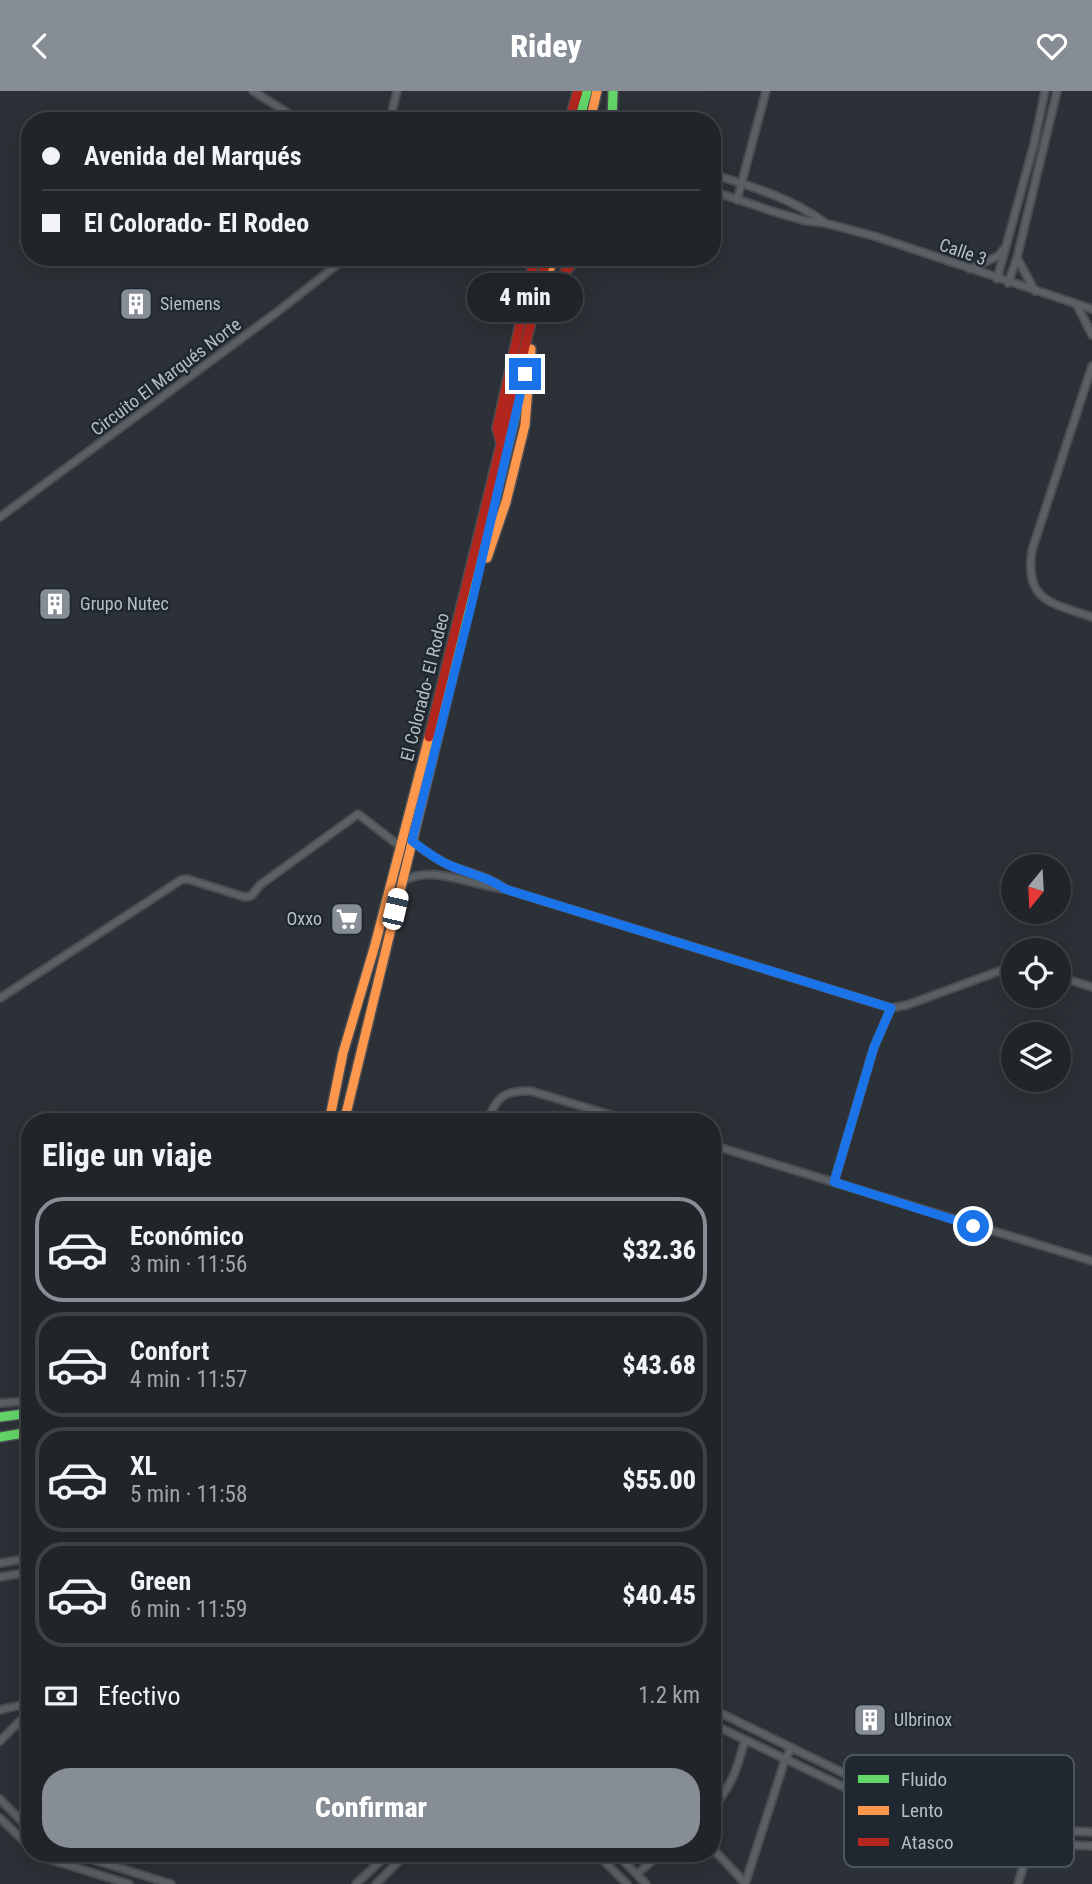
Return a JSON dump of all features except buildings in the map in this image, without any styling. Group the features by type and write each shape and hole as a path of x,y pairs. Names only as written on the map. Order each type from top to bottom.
{"main road":[{"path":"572,112 578,91"},
{"path":"581,112 587,91"},
{"path":"592,112 597,91"},
{"path":"612,112 613,91"},
{"path":"501,445 497,428 533,266"},
{"name":"El Colorado- El Rodeo","path":"331,1113 343,1053 401,847 545,266"},
{"path":"542,301 552,266"},
{"path":"542,301 570,266"},
{"name":"El Colorado- El Rodeo","path":"346,1113 471,606 506,502 524,429 531,349 542,301"},
{"path":"0,1417 21,1414"},
{"path":"0,1437 21,1434"}],"street":[{"path":"253,91 286,112"},
{"path":"392,112 397,91"},
{"path":"737,200 766,91"},
{"path":"997,279 1045,91"},
{"path":"1009,283 1058,91"},
{"path":"1040,113 1051,116"},
{"path":"721,177 810,212 825,223"},
{"path":"721,194 806,221 825,223"},
{"name":"Calle 3","path":"825,223 877,237 1092,309"},
{"path":"970,269 998,256 1007,244"},
{"path":"1017,258 1036,292"},
{"name":"Circuito El Marqués Norte","path":"0,517 336,266"},
{"path":"1077,305 1092,335"},
{"path":"1092,366 1032,550 1029,569 1037,593 1051,603 1092,617"},
{"path":"0,999 181,880 187,879 245,897 251,896 260,885 358,814 401,847"},
{"path":"412,841 428,854 451,866 489,878 505,889"},
{"path":"401,882 413,875 424,873 505,889 891,1008 907,1005 1001,970"},
{"path":"1071,981 1092,987"},
{"path":"834,1182 874,1047 891,1008"},
{"path":"490,1113 497,1101 515,1090 531,1091 604,1113"},
{"path":"721,1148 1092,1261"},
{"path":"0,1403 21,1402"},
{"path":"0,1563 21,1560"},
{"path":"0,1577 21,1574"},
{"path":"0,1710 21,1705"},
{"path":"721,1713 844,1774"},
{"path":"0,1741 21,1720"},
{"path":"721,1728 844,1788"},
{"path":"721,1798 736,1775 745,1740"},
{"path":"742,1883 791,1748"},
{"path":"0,1799 21,1820"},
{"path":"14,1812 2,1820 21,1838"},
{"path":"1074,1831 1092,1832"},
{"path":"1074,1845 1092,1846"},
{"path":"721,1858 742,1883"},
{"path":"58,1862 129,1884"},
{"path":"85,1870 87,1862"},
{"path":"101,1862 171,1884"},
{"path":"356,1884 379,1862"},
{"path":"376,1884 398,1862"},
{"path":"605,1862 627,1884"},
{"path":"625,1862 646,1884"},
{"path":"637,1874 651,1862"},
{"path":"1018,1884 1023,1867"}],"traffic: fast":[{"path":"581,112 587,91"},
{"path":"612,112 613,91"},
{"path":"433,756 516,413"},
{"path":"0,1417 21,1414"},
{"path":"0,1437 21,1434"}],"traffic: slow":[{"path":"592,112 597,91"},
{"path":"544,293 551,266"},
{"path":"487,558 506,502 525,425 531,349"},
{"path":"331,1113 343,1053 375,945 429,737"},
{"path":"346,1113 433,756"}],"traffic: jam":[{"path":"572,112 578,91"},
{"path":"501,443 497,428 533,266"},
{"path":"429,737 545,266"},
{"path":"545,297 570,266"}],"place":[{"name":"Siemens","path":"136,304"},
{"name":"Grupo Nutec","path":"55,604"},
{"name":"Oxxo","path":"347,919"},
{"name":"Ulbrinox","path":"870,1720"}],"route":[{"path":"525,374 412,841 428,854 451,866 489,878 505,889 891,1008 874,1047 834,1182 973,1226"}]}
